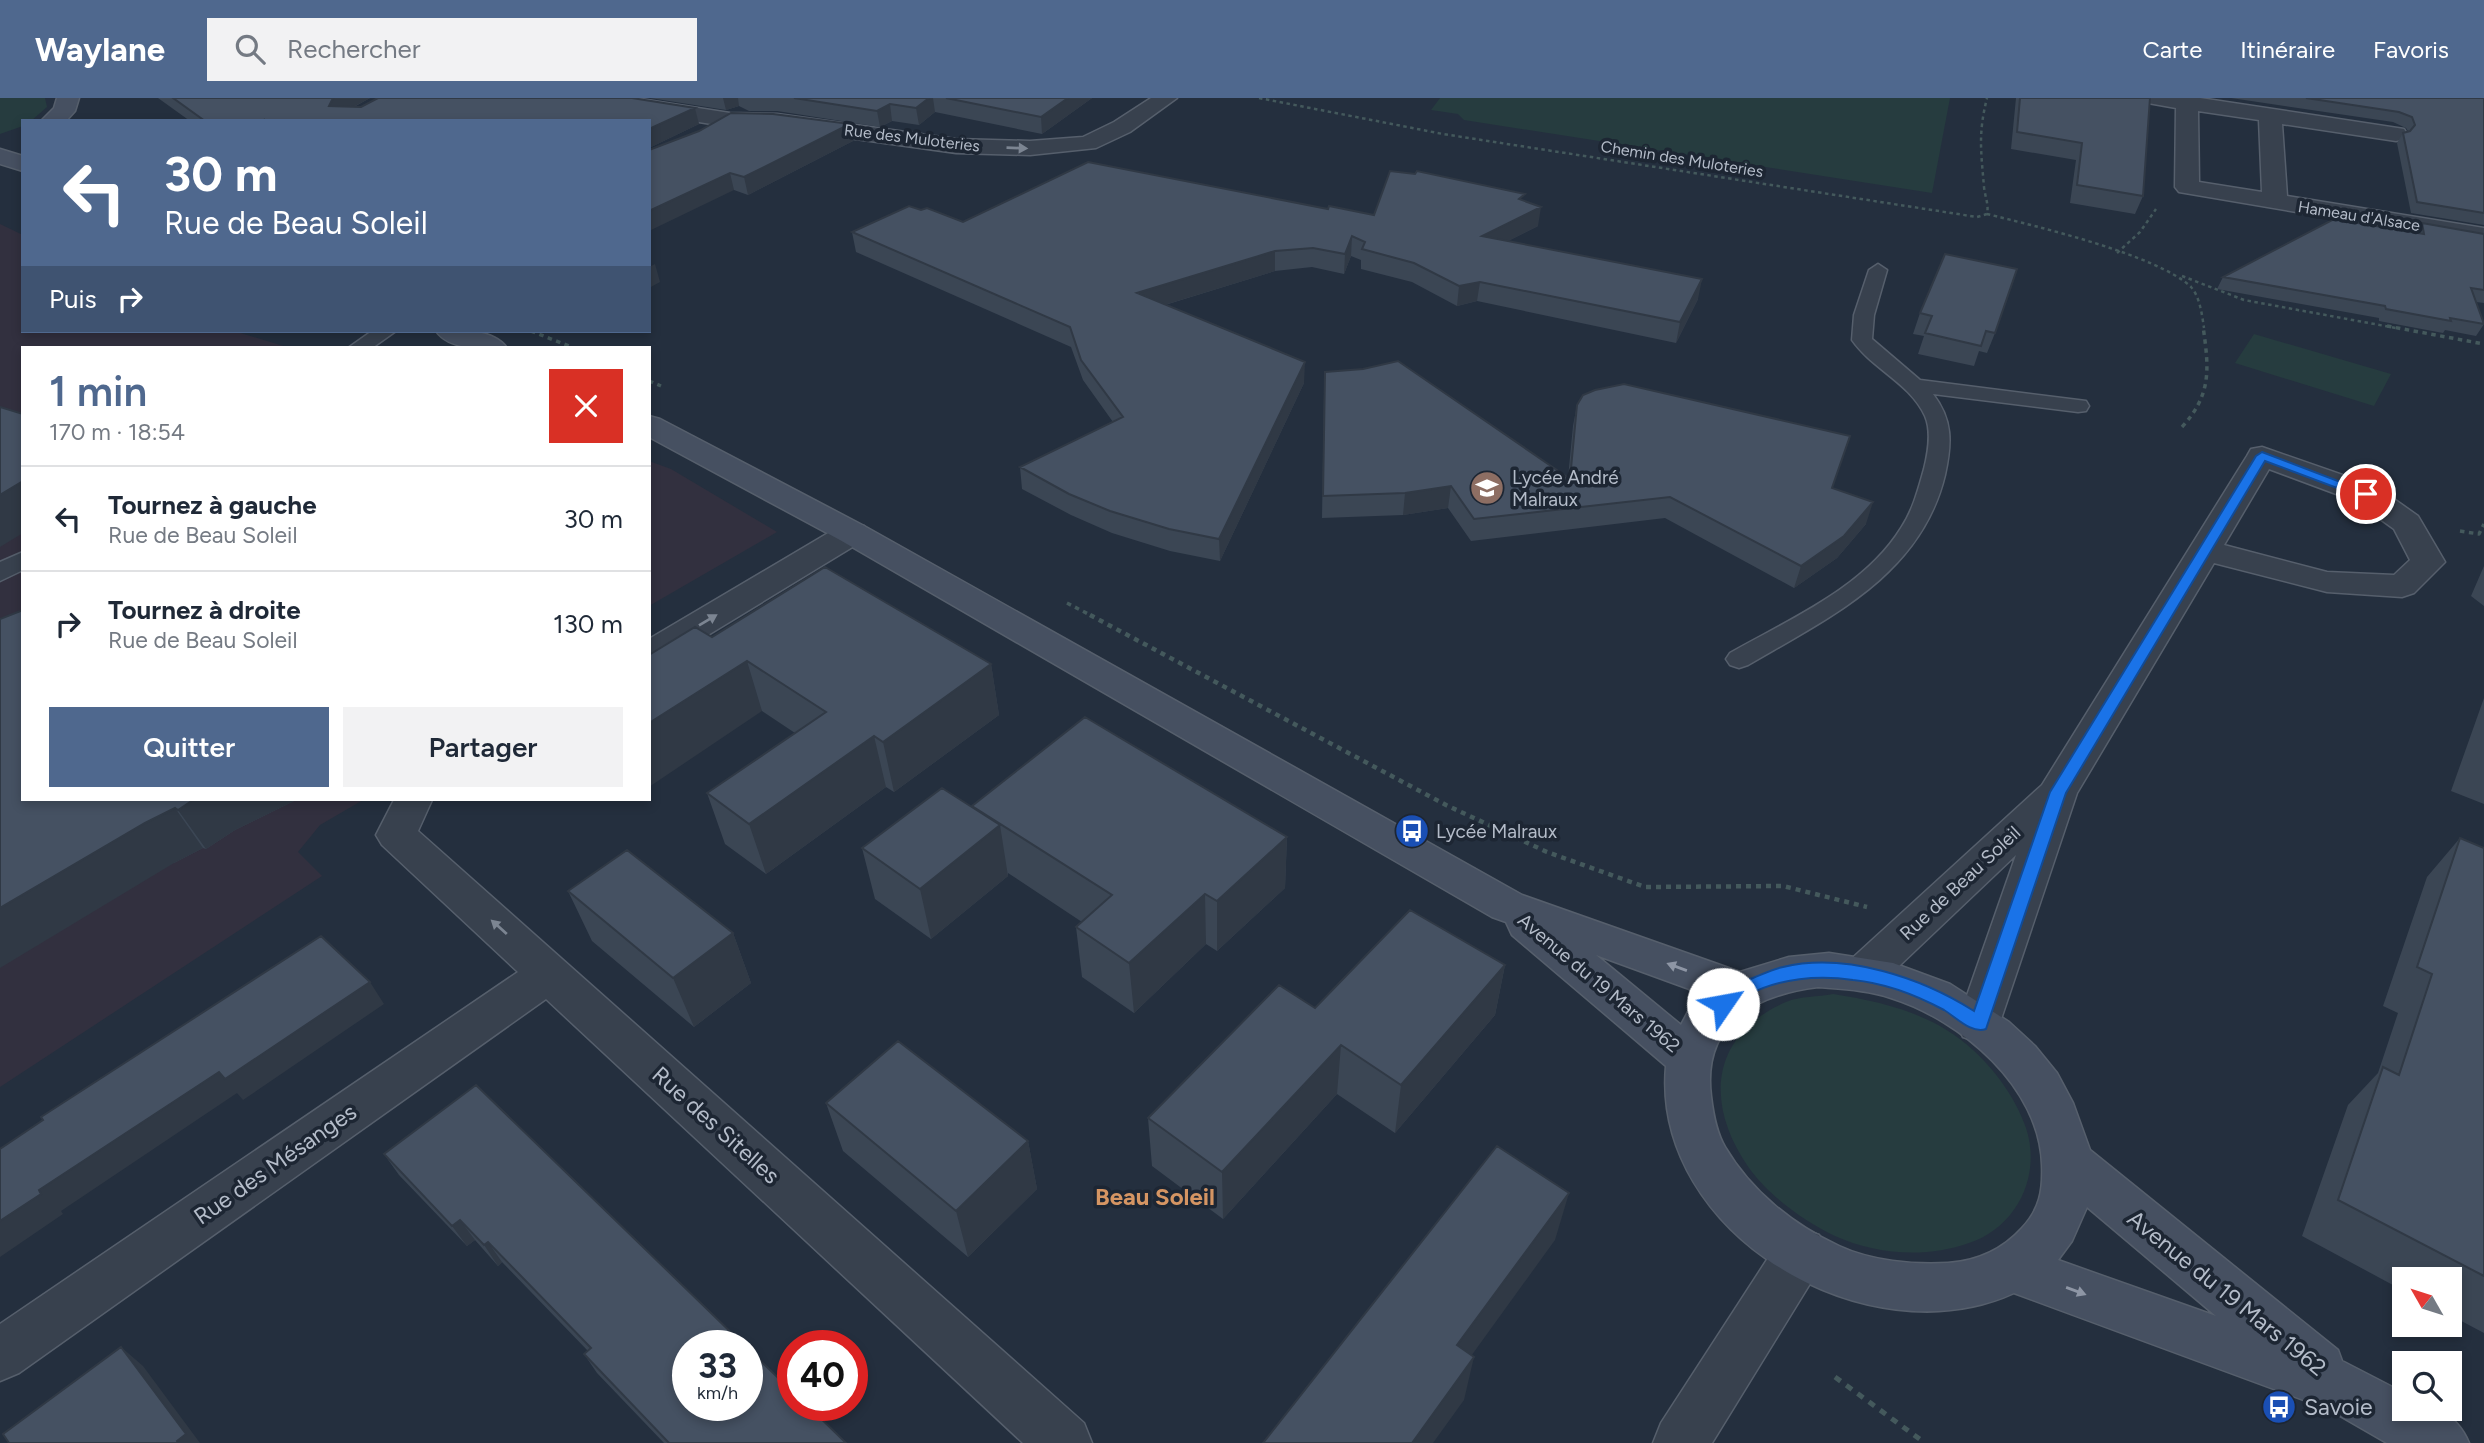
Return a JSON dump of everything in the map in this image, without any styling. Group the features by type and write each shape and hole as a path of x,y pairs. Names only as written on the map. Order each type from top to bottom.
{"street":[{"path":"56,119 68,106 68,98"},
{"name":"Rue des Muloteries","path":"593,98 730,120 777,121 956,146 1030,148 1088,143 1122,127 1166,98"},
{"path":"694,140 766,98"},
{"path":"2156,98 2396,134"},
{"path":"2187,103 2187,187"},
{"name":"Hameau d'Alsace","path":"2270,115 2275,202"},
{"path":"4,146 21,162"},
{"name":"Hameau d'Alsace","path":"2187,187 2484,236"},
{"path":"455,333 488,346"},
{"path":"651,426 852,533 1507,906"},
{"name":"Rue de Beau Soleil","path":"1979,1024 2058,792 2204,550 2262,456 2366,494 2407,523 2428,562 2402,586 2327,582 2204,550"},
{"path":"651,654 852,533"},
{"name":"Rue de Beau Soleil","path":"1863,974 2058,792"},
{"name":"Rue des Sitelles","path":"412,801 396,835 1064,1443"},
{"name":"Avenue du 19 Mars 1962","path":"1507,906 1741,990"},
{"name":"Avenue du 19 Mars 1962","path":"1507,906 1689,1058"},
{"path":"1818,970 1863,974 1906,985 1950,1005 1979,1024 2026,1068 2057,1119 2067,1161 2067,1185 2063,1203 2051,1231 2037,1249 2012,1268 1994,1277 1955,1287 1904,1287 1856,1277 1801,1252 1755,1219 1735,1199 1707,1161 1696,1138 1686,1095 1689,1058 1703,1025 1723,1004 1741,990 1785,974 1818,970"},
{"name":"Rue des Mésanges","path":"0,1355 550,973"},
{"name":"Avenue du 19 Mars 1962","path":"2067,1161 2343,1388"},
{"path":"1681,1443 1801,1252"},
{"name":"Avenue du 19 Mars 1962","path":"2012,1268 2343,1388"},
{"path":"2343,1388 2441,1443"}],"lane":[{"path":"1739,659 1855,589 1887,564 1918,525 1935,476 1940,435 1937,418 1916,386 1862,340 1864,315 1878,270"},
{"path":"361,346 383,333"},
{"path":"1916,386 2078,406"},
{"path":"0,573 21,560"}],"path":[{"name":"Chemin des Muloteries","path":"1259,98 1443,134 1956,215 1987,214 2117,253 2244,300 2484,344"},
{"path":"1987,98 1979,128 1985,194 1989,205 1987,214"},
{"path":"2117,253 2140,232 2163,199 2187,187"},
{"path":"2174,274 2196,294 2206,348 2206,396 2182,427"},
{"path":"536,333 569,346"},
{"path":"651,382 670,390"},
{"path":"1057,597 1434,799 1547,852 1645,887 1783,886 1877,909"},
{"path":"1835,1377 1925,1443"}],"shaded area":[{"path":"0,224 21,234 21,333 241,333 283,346 21,346 21,801 361,801 320,825 298,852 322,876 0,1087"},
{"path":"651,462 671,469 777,532 651,605"}],"green space":[{"path":"0,98 45,98 47,107 33,119 21,119 21,127 0,134"},
{"path":"1440,98 1950,98 1932,193 1464,120 1458,114 1431,110"},
{"path":"2254,334 2391,374 2374,406 2235,363"},
{"path":"1833,994 1889,1006 1942,1027 1981,1058 2011,1096 2022,1117 2030,1146 2027,1182 2012,1213 1986,1236 1936,1251 1885,1251 1868,1247 1835,1236 1811,1223 1777,1198 1749,1168 1725,1120 1721,1096 1722,1073 1729,1052 1742,1033 1761,1016 1786,1002"}],"building":[{"path":"173,98 333,98 329,106 361,107 378,98 632,98 695,108 651,128 651,119 202,119"},
{"path":"794,98 929,98 916,108 890,104 877,111"},
{"path":"946,98 1068,98 1041,117"},
{"path":"2020,98 2150,98 2143,196 2077,185 2082,143 2017,132"},
{"path":"2306,98 2484,98 2484,213 2417,202 2403,133 2410,131 2415,125 2412,117 2399,112"},
{"path":"731,113 773,114 850,124 744,177 730,173 651,210 651,149 699,131"},
{"path":"1088,162 1328,209 1329,206 1374,215 1390,171 1415,174 1417,171 1525,194 1519,199 1541,207 1482,236 1702,279 1680,322 1480,282 1459,286 1414,263 1362,249 1365,242 1352,236 1345,254 1313,248 1275,251 1137,293 1305,362 1219,539 1169,529 1110,511 1069,494 1020,467 1123,417 1081,360 1070,327 852,232 909,206 921,210 927,208 963,222"},
{"path":"2334,219 2424,234 2422,223 2484,234 2484,290 2471,288 2484,324 2450,318 2451,321 2386,309 2385,306 2223,277"},
{"path":"1945,254 2017,269 1995,333 1986,331 1981,346 1925,333 1932,316 1920,313"},
{"path":"1398,361 1570,479 1577,405 1583,395 1624,384 1850,436 1832,488 1873,502 1844,536 1801,566 1670,497 1474,519 1451,486 1405,493 1323,496 1325,372 1363,369"},
{"path":"0,407 21,413 21,482 0,495"},
{"path":"825,567 991,664 883,742 874,736 749,824 707,793 826,712 747,661 651,722 651,654 695,627 712,637"},
{"path":"21,611 21,801 192,801 178,810 175,808 145,823 0,908 0,619"},
{"path":"1085,717 1287,837 1217,901 1205,894 1129,963 1076,927 1112,895 972,806"},
{"path":"942,788 1000,825 920,889 862,848"},
{"path":"2460,838 2484,848 2484,1276 2338,1200 2383,1067 2399,1075 2432,974 2417,967"},
{"path":"627,850 733,933 673,978 568,891"},
{"path":"1410,910 1505,965 1401,1085 1341,1045 1222,1172 1148,1118 1279,985 1315,1008"},
{"path":"321,936 370,982 225,1079 219,1072 39,1190 41,1194 0,1221 0,1149 43,1120 41,1117"},
{"path":"898,1041 1028,1141 956,1211 826,1103"},
{"path":"476,1085 729,1330 672,1330 672,1421 763,1421 763,1363 777,1377 777,1421 823,1421 846,1443 669,1443 584,1354 591,1348 488,1242 484,1245 460,1220 452,1226 384,1154"},
{"path":"1497,1146 1569,1193 1457,1345 1474,1357 1412,1443 1263,1443"},
{"path":"121,1347 186,1434 178,1443 9,1443 3,1434"}],"place":[{"name":"Lycée André Malraux","path":"1487,488"},
{"name":"Lycée Malraux","path":"1412,831"},
{"name":"Savoie","path":"2279,1407"}],"district":[{"name":"Beau Soleil","path":"1155,1196"}],"route":[{"path":"1723,1004 1741,990 1767,979 1818,970 1838,971 1885,978 1906,985 1950,1005 1979,1024 2058,792 2262,456 2366,494"}]}
